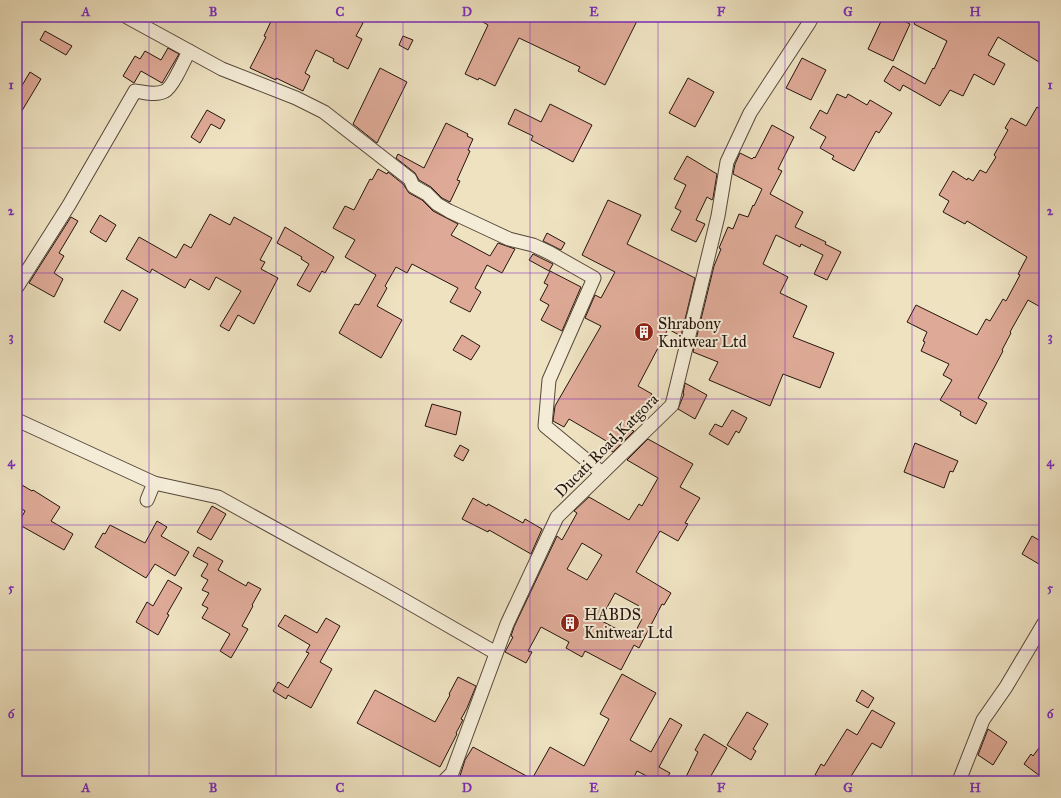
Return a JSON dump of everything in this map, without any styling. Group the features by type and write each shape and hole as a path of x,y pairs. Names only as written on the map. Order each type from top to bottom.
{"street":[{"path":"127,17 222,69 296,98 324,112 410,180 413,186 427,194 437,204 509,239 533,245 550,253 594,278 549,380 545,426 602,473"},
{"name":"Ducati Road,Katgora","path":"444,781 452,773 507,624 558,517 672,405 718,216 728,162 750,113 812,17"},
{"path":"17,287 69,205 134,91 152,94 165,91 170,86 189,51"},
{"path":"17,420 154,483 218,497 383,588 496,653"},
{"path":"147,500 154,483"},
{"path":"960,781 983,720 1006,687 1044,623"}],"building":[{"path":"273,17 364,17 361,22 363,23 356,36 362,39 348,69 333,61 334,59 316,50 305,73 310,76 303,91 250,68 266,37 264,36"},
{"path":"474,17 630,17 637,21 605,85 578,71 580,67 519,38 495,86 479,78 478,80 465,74 488,25"},
{"path":"883,17 896,17 910,24 893,61 868,49"},
{"path":"918,17 1044,17 1044,65 998,37 988,55 1005,64 994,85 974,74 963,96 950,90 940,106 903,85 900,91 884,81 893,66 925,84 947,41 914,24"},
{"path":"45,31 72,46 66,55 40,40"},
{"path":"403,36 413,40 408,50 399,45"},
{"path":"168,48 179,54 162,83 141,71 134,83 123,76 135,56 140,59 145,51 161,60"},
{"path":"802,58 826,70 811,100 786,88"},
{"path":"380,68 407,82 377,143 353,124"},
{"path":"30,72 41,79 17,119 17,94"},
{"path":"688,78 714,92 695,127 669,113"},
{"path":"837,94 846,98 848,94 867,105 870,100 892,113 879,133 876,131 854,171 832,159 834,156 820,148 826,137 810,128 820,110 827,114"},
{"path":"550,104 592,125 573,162 531,140 533,136 508,124 515,109 541,122"},
{"path":"1037,107 1044,111 1044,309 1028,300 1010,332 1011,333 1002,350 1003,351 978,398 987,403 976,424 960,415 961,412 940,400 952,380 943,375 949,364 921,351 927,332 907,322 916,305 977,335 986,319 990,321 1003,299 1006,301 1020,275 1018,274 1027,257 967,221 965,224 943,212 949,201 939,195 953,171 967,180 968,178 973,181 980,170 986,173 996,157 994,155 1008,130 1005,128 1011,118 1026,126"},
{"path":"207,110 225,120 220,129 211,124 200,143 191,137"},
{"path":"446,123 468,134 467,136 473,139 468,150 470,151 457,180 460,181 450,202 442,198 431,187 419,180 415,173 396,158 398,154 424,168"},
{"path":"772,125 794,137 778,169 782,171 770,194 803,212 795,227 826,242 825,244 841,252 827,280 814,274 823,255 801,244 800,247 776,235 763,264 788,277 780,293 807,306 793,337 834,353 820,388 783,374 770,406 709,380 718,362 693,352 714,266 721,249 719,248 728,227 733,229 739,214 748,217 762,189 733,174 735,164 740,153 752,159 754,157 755,158"},
{"path":"687,156 717,174 713,198 712,200 707,197 696,220 705,224 696,242 671,230 681,211 675,208 686,185 674,179"},
{"path":"378,169 387,174 388,172 403,184 409,193 422,200 433,211 458,224 451,235 490,256 498,243 515,249 502,273 487,265 475,288 481,292 470,312 450,302 458,288 412,264 407,273 396,267 385,286 387,288 377,306 402,320 381,358 339,333 355,304 359,305 376,275 345,257 355,240 333,228 345,206 354,210 370,179 372,180"},
{"path":"608,200 641,215 627,244 695,278 681,336 668,329 638,386 652,394 631,430 634,431 613,452 605,447 608,442 569,419 564,427 553,421 555,406 601,326 585,318 595,295 601,298 615,272 582,255"},
{"path":"210,214 230,225 234,217 272,238 260,260 265,262 261,269 278,278 254,324 238,315 229,331 220,326 241,291 216,277 209,290 190,279 185,288 152,269 150,273 126,259 139,237 176,258 184,244 191,248"},
{"path":"100,215 116,225 106,242 90,232"},
{"path":"71,217 78,221 59,253 64,256 54,273 63,279 54,297 29,283"},
{"path":"285,227 334,257 325,273 322,271 310,292 297,285 309,264 301,259 302,257 277,243"},
{"path":"547,233 565,243 561,250 543,241"},
{"path":"533,254 553,264 549,271 529,260"},
{"path":"550,271 581,287 562,331 541,320 549,305 540,300 548,285 544,283"},
{"path":"122,290 138,299 120,331 104,322"},
{"path":"462,335 480,346 471,360 453,350"},
{"path":"685,383 707,395 695,419 678,409 684,394"},
{"path":"432,404 461,412 456,435 425,426"},
{"path":"732,410 747,418 739,433 736,431 728,445 709,434 715,424 722,427"},
{"path":"648,439 693,464 680,487 700,498 685,523 688,524 678,541 660,531 636,572 671,593 664,605 662,604 639,648 634,645 621,670 585,651 582,657 566,648 569,642 541,627 528,651 532,652 526,663 505,652 513,637 511,636 514,627 557,536 562,540 577,513 574,511 589,497 629,520 639,504 642,506 658,478 627,460","holes":["582,543 602,555 587,580 567,569","615,593 639,606 634,615 642,619 633,636 629,633 628,635 600,620"]},
{"path":"915,443 958,461 953,472 950,471 944,488 904,472"},
{"path":"460,445 469,450 463,461 454,456"},
{"path":"17,482 60,507 51,521 73,534 64,550 18,524 25,511 17,506"},
{"path":"473,498 487,506 488,504 523,523 525,519 542,529 531,554 489,530 488,532 462,519"},
{"path":"212,506 226,514 211,540 197,532"},
{"path":"157,521 167,527 161,536 189,552 175,576 155,564 146,578 95,547 103,533 105,534 110,525 145,543"},
{"path":"1032,536 1044,543 1044,567 1022,554"},
{"path":"198,547 223,561 218,570 246,586 248,582 261,589 242,626 248,629 231,658 220,651 230,634 202,618 208,608 202,605 209,593 202,590 208,580 201,576 208,564 193,556"},
{"path":"168,580 182,588 167,614 169,615 158,635 136,622 147,602 153,606"},
{"path":"285,615 317,633 326,618 340,626 320,662 332,669 311,708 288,695 286,699 273,691 278,682 288,688 309,653 306,652 310,645 278,626"},
{"path":"622,674 656,693 630,740 651,752 670,718 682,725 659,767 670,773 665,781 656,781 637,771 632,781 455,781 460,776 465,760 473,747 532,779 550,747 584,766 609,719 600,714"},
{"path":"458,677 476,686 461,719 463,720 456,733 457,734 440,767 357,723 375,690 435,722"},
{"path":"862,690 874,698 868,708 856,701"},
{"path":"872,710 895,723 881,748 872,743 848,781 826,781 815,775 821,764 824,766 847,729 857,735"},
{"path":"747,712 768,724 753,749 756,751 751,760 727,745"},
{"path":"988,729 1007,742 993,765 978,755"},
{"path":"704,734 727,748 708,781 684,781 698,752 695,750"},
{"path":"1044,741 1044,779 1024,764 1031,754 1033,756"}],"place":[{"name":"Shrabony Knitwear Ltd","path":"644,332"},
{"name":"HABDS Knitwear Ltd","path":"570,623"}]}
